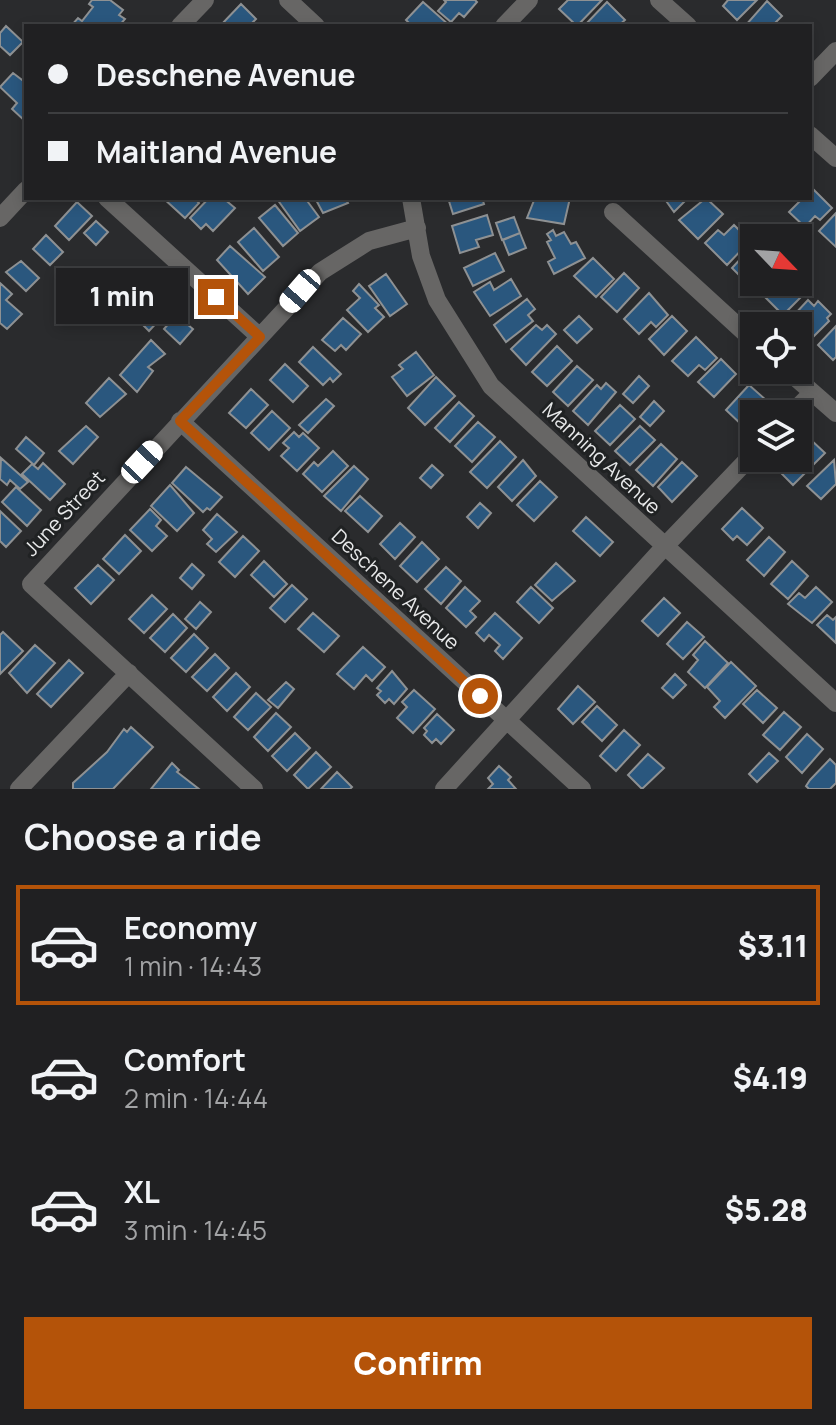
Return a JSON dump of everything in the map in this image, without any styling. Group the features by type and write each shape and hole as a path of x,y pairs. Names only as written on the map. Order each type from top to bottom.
{"street":[{"path":"182,24 205,0"},
{"path":"288,0 314,24"},
{"path":"506,24 529,0"},
{"path":"659,0 686,24"},
{"path":"812,76 836,51"},
{"path":"812,137 836,158"},
{"path":"0,218 24,192"},
{"path":"109,200 260,337"},
{"name":"Manning Avenue","path":"411,200 421,256 437,300 491,386 836,703"},
{"path":"613,212 740,328"},
{"name":"June Street","path":"129,673 31,584 300,291 332,263 369,241 417,228"},
{"path":"802,384 836,413"},
{"path":"805,400 812,393"},
{"name":"Deschene Avenue","path":"180,421 582,789"},
{"path":"444,789 740,468"},
{"path":"19,789 129,673 254,789"}],"building":[{"path":"92,0 110,0 123,10 119,15 125,19 121,24 73,24 78,18 82,21 93,7 89,4"},
{"path":"444,0 477,2 464,17 459,13 451,22 438,11 446,2"},
{"path":"568,0 602,0 579,24 575,24 559,9"},
{"path":"728,0 757,0 737,20 723,6"},
{"path":"767,1 782,16 774,24 747,24"},
{"path":"423,2 448,24 410,24 406,20"},
{"path":"607,2 625,20 620,24 586,24"},
{"path":"241,4 256,19 251,24 222,24"},
{"path":"6,26 23,42 10,55 0,46 0,33"},
{"path":"13,73 24,81 24,120 12,109 17,103 0,87"},
{"path":"812,188 832,208 820,220 815,216 808,224 802,224 789,212 801,200 812,200"},
{"path":"165,200 196,200 199,203 185,218"},
{"path":"207,200 225,200 235,208 213,231 206,224 201,229 190,218"},
{"path":"278,200 306,200 319,217 300,231"},
{"path":"316,200 346,200 348,203 323,213"},
{"path":"449,200 483,200 484,204 453,214"},
{"path":"534,200 570,200 564,224 527,218"},
{"path":"665,200 686,200 674,212"},
{"path":"704,200 708,200 723,214 698,239 679,220"},
{"path":"77,202 92,216 69,240 55,226"},
{"path":"275,205 298,233 283,246 259,218"},
{"path":"836,213 836,247 819,231"},
{"path":"487,215 493,235 476,240 479,247 460,253 452,226"},
{"path":"514,217 520,233 502,240 496,223"},
{"path":"96,221 108,232 96,245 84,233"},
{"path":"734,225 740,231 740,251 727,265 705,243 718,230 724,235"},
{"path":"254,228 279,257 263,271 238,242"},
{"path":"553,230 556,236 564,232 571,244 576,242 585,258 554,274 548,262 555,258 547,242 551,240 547,234"},
{"path":"520,233 526,248 509,255 503,240"},
{"path":"46,235 63,252 50,265 33,249"},
{"path":"230,246 265,277 248,294 217,260"},
{"path":"495,253 504,271 473,286 464,268"},
{"path":"593,258 614,279 596,297 574,276"},
{"path":"740,259 740,276 732,268"},
{"path":"21,261 39,278 26,291 6,272"},
{"path":"135,273 151,287 129,311 113,297"},
{"path":"624,273 639,288 617,312 601,297"},
{"path":"386,274 407,304 390,316 369,286"},
{"path":"511,279 521,296 490,316 474,292 490,282 494,290"},
{"path":"0,283 12,294 6,300 22,314 7,329 0,323"},
{"path":"359,284 379,305 375,308 384,317 368,332 347,310 360,298 353,291"},
{"path":"156,292 172,306 149,331 134,316"},
{"path":"649,293 668,315 656,327 651,322 639,334 624,319"},
{"path":"764,296 802,296 786,312 780,312"},
{"path":"527,299 535,309 528,315 533,321 506,342 494,325"},
{"path":"808,300 814,306 818,301 831,314 827,318 829,321 812,338 812,312 797,312"},
{"path":"176,315 193,329 180,344 164,329"},
{"path":"579,316 592,329 577,343 564,330"},
{"path":"672,316 687,331 664,355 649,339"},
{"path":"343,318 361,334 346,350 341,345 335,351 322,340"},
{"path":"536,325 542,330 547,325 556,334 526,365 511,349"},
{"path":"836,326 836,357 833,360 818,345"},
{"path":"696,337 717,358 705,370 699,365 688,376 672,361"},
{"path":"151,340 165,354 148,367 153,371 137,392 120,375"},
{"path":"557,346 572,361 547,386 532,372"},
{"path":"313,347 341,374 333,382 330,378 323,385 299,362"},
{"path":"416,352 434,375 407,396 392,377 403,369 399,365"},
{"path":"721,359 736,374 714,397 698,382"},
{"path":"285,364 308,386 293,402 270,380"},
{"path":"577,366 593,380 568,406 553,392"},
{"path":"639,376 649,386 633,403 623,394"},
{"path":"436,377 455,396 425,425 408,408"},
{"path":"109,378 126,394 100,417 86,403"},
{"path":"606,383 616,392 588,425 573,411 597,385 601,389"},
{"path":"749,385 766,400 740,400 740,423 726,410"},
{"path":"251,389 268,405 246,428 229,413"},
{"path":"326,399 334,406 308,433 299,425"},
{"path":"654,401 664,411 650,426 640,417"},
{"path":"459,402 474,416 450,442 435,428"},
{"path":"620,405 635,419 610,445 595,431"},
{"path":"272,411 290,428 269,450 251,433"},
{"path":"478,422 495,437 472,462 455,446"},
{"path":"86,426 98,437 73,464 59,451"},
{"path":"640,426 655,440 630,465 615,451"},
{"path":"294,432 299,437 303,433 319,448 297,471 281,456 289,448 283,443"},
{"path":"26,437 44,453 34,465 16,449"},
{"path":"500,441 516,457 487,488 470,472"},
{"path":"812,441 825,453 812,466"},
{"path":"661,444 677,459 653,486 636,470"},
{"path":"333,451 348,466 322,492 303,474 314,462 318,466"},
{"path":"1,458 28,482 20,489 10,480 7,485 0,479"},
{"path":"523,460 536,476 512,501 498,487"},
{"path":"834,460 836,484 821,499 807,486"},
{"path":"682,462 697,476 672,502 658,487"},
{"path":"43,463 65,484 50,500 22,474 32,464 38,469"},
{"path":"432,465 443,475 431,488 420,478"},
{"path":"354,466 368,479 341,511 324,496"},
{"path":"186,467 222,497 210,510 207,508 203,512 172,483"},
{"path":"780,472 806,472 793,485"},
{"path":"540,481 557,497 534,521 517,505"},
{"path":"170,485 194,513 177,531 151,506"},
{"path":"16,487 41,510 27,526 2,502"},
{"path":"360,496 382,516 368,532 345,511"},
{"path":"480,503 491,513 478,528 467,517"},
{"path":"742,508 763,528 747,545 737,536 733,540 722,529"},
{"path":"150,509 161,520 156,526 167,536 152,551 130,530"},
{"path":"0,511 21,531 6,547 0,541"},
{"path":"217,514 237,532 216,552 207,544 212,539 203,530"},
{"path":"586,517 613,542 600,556 573,531"},
{"path":"400,523 415,537 395,559 380,544"},
{"path":"125,535 141,551 119,574 103,559"},
{"path":"243,536 259,551 235,577 219,562"},
{"path":"769,537 785,552 764,576 747,560"},
{"path":"422,542 439,559 417,582 400,566"},
{"path":"264,561 287,584 274,597 251,575"},
{"path":"792,561 808,576 788,599 771,584"},
{"path":"556,563 575,581 552,601 535,585"},
{"path":"192,564 204,575 192,589 180,578"},
{"path":"98,565 114,580 91,604 75,588"},
{"path":"446,567 461,581 441,604 425,589"},
{"path":"292,585 307,599 285,622 270,608"},
{"path":"465,587 480,601 470,611 476,617 466,627 446,608"},
{"path":"531,587 553,608 539,623 517,602"},
{"path":"816,587 832,602 812,623 788,604 799,593 805,598"},
{"path":"152,595 167,609 144,633 129,619"},
{"path":"664,598 680,613 658,636 642,621"},
{"path":"200,602 211,612 196,629 185,619"},
{"path":"313,613 339,636 324,652 298,629"},
{"path":"495,613 522,638 503,659 495,651 500,645 489,635 484,641 476,633"},
{"path":"173,614 187,628 165,652 150,638"},
{"path":"827,615 833,620 836,617 836,643 817,625"},
{"path":"687,622 704,637 683,659 667,644"},
{"path":"3,632 23,651 0,674 0,635"},
{"path":"194,634 208,648 186,672 171,658"},
{"path":"705,641 728,663 705,688 688,672 698,660 693,655"},
{"path":"35,645 55,663 27,693 9,673"},
{"path":"363,647 385,667 372,681 366,675 354,689 337,674"},
{"path":"215,654 229,668 207,691 192,677"},
{"path":"69,660 83,673 51,707 37,694"},
{"path":"731,662 756,686 725,718 714,707 720,701 707,687"},
{"path":"392,671 407,689 394,704 389,699 385,703 377,695 381,691 377,688"},
{"path":"236,673 250,687 227,711 213,697"},
{"path":"675,674 686,685 673,698 662,688"},
{"path":"286,682 294,689 278,708 268,700"},
{"path":"578,686 595,702 573,724 558,709"},
{"path":"414,690 435,709 413,733 397,718 407,707 402,702"},
{"path":"757,690 777,708 763,723 743,704"},
{"path":"256,693 271,707 248,730 234,717"},
{"path":"597,706 617,725 602,741 582,722"},
{"path":"784,712 801,727 780,750 763,735"},
{"path":"276,713 291,727 268,751 254,737"},
{"path":"437,714 454,730 441,744 436,739 432,743 424,735 427,731 424,728"},
{"path":"131,727 153,747 113,789 73,789 73,783 107,752 124,729 127,732"},
{"path":"624,730 640,745 616,771 600,756"},
{"path":"295,733 310,748 287,771 272,756"},
{"path":"807,734 823,749 802,773 786,757"},
{"path":"316,752 331,767 308,789 294,775"},
{"path":"769,753 778,761 757,782 749,774"},
{"path":"648,754 664,768 642,789 628,775"},
{"path":"830,759 836,765 836,783 830,789 809,789 806,786 810,780"},
{"path":"172,763 179,770 177,772 199,789 151,789"},
{"path":"499,766 511,777 508,780 516,789 488,789 493,784 488,778"},
{"path":"337,772 352,787 321,789"}],"route":[{"path":"216,297 260,337 180,421 480,696"}]}
